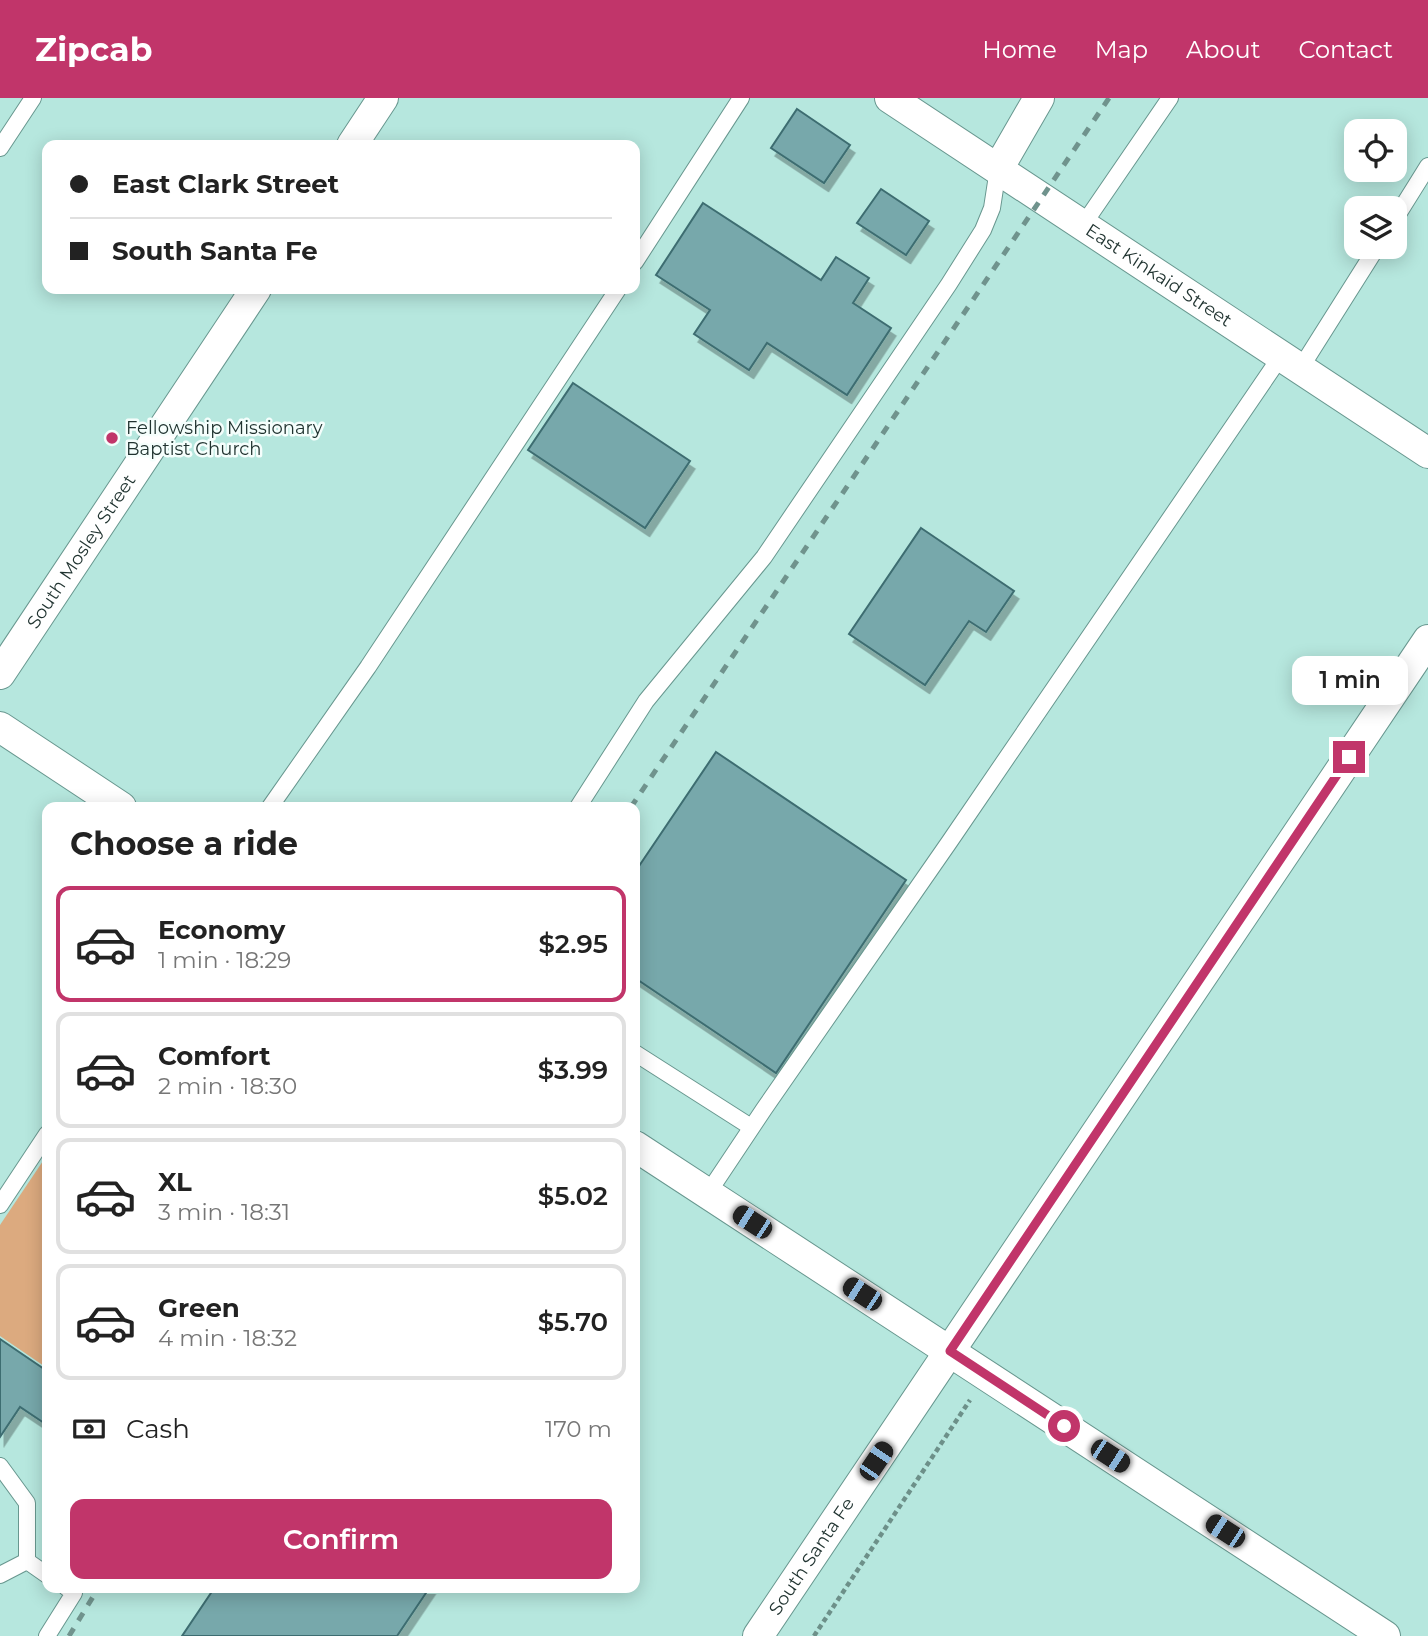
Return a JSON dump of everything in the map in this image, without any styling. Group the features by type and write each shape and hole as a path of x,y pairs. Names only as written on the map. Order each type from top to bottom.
{"street":[{"path":"355,140 383,98"},
{"name":"East Kinkaid Street","path":"890,98 1428,453"},
{"path":"998,169 1039,98"},
{"name":"South Mosley Street","path":"0,674 253,294"},
{"name":"South Santa Fe","path":"758,1636 1428,640"},
{"path":"0,727 113,802"},
{"path":"640,1149 1385,1636"}],"lane":[{"path":"0,148 33,98"},
{"path":"640,254 741,98"},
{"path":"1083,225 1170,98"},
{"path":"1407,200 1428,166"},
{"path":"581,802 646,701 764,557 949,284 983,230 992,208 998,169"},
{"path":"708,1193 751,1128 1291,362 1368,259"},
{"path":"274,802 368,667 615,294"},
{"path":"640,1056 751,1128"},
{"path":"0,1205 42,1142"},
{"path":"0,1466 27,1503 27,1561"},
{"path":"27,1561 42,1572"},
{"path":"0,1575 27,1561"},
{"path":"47,1636 71,1593"}],"path":[{"path":"814,1636 971,1398"}],"shaded area":[{"path":"42,1162 42,1365 0,1336 0,1225"}],"building":[{"path":"797,109 850,145 824,183 771,148"},
{"path":"881,189 929,221 906,255 857,223"},
{"path":"703,203 821,280 836,257 869,278 853,303 891,328 847,395 767,343 749,370 694,334 710,310 656,275"},
{"path":"573,383 690,461 645,528 528,450"},
{"path":"921,528 1014,591 986,632 969,621 925,685 849,634"},
{"path":"716,752 906,880 776,1073 640,981 640,865"},
{"path":"0,1339 42,1368 42,1422 20,1407 0,1437"},
{"path":"211,1593 426,1593 397,1636 182,1636"}],"railway":[{"path":"634,802 1109,98"},
{"path":"69,1636 95,1593"}],"place":[{"name":"Fellowship Missionary Baptist Church","path":"112,438"}],"route":[{"path":"1064,1426 950,1351 1349,757"}]}
